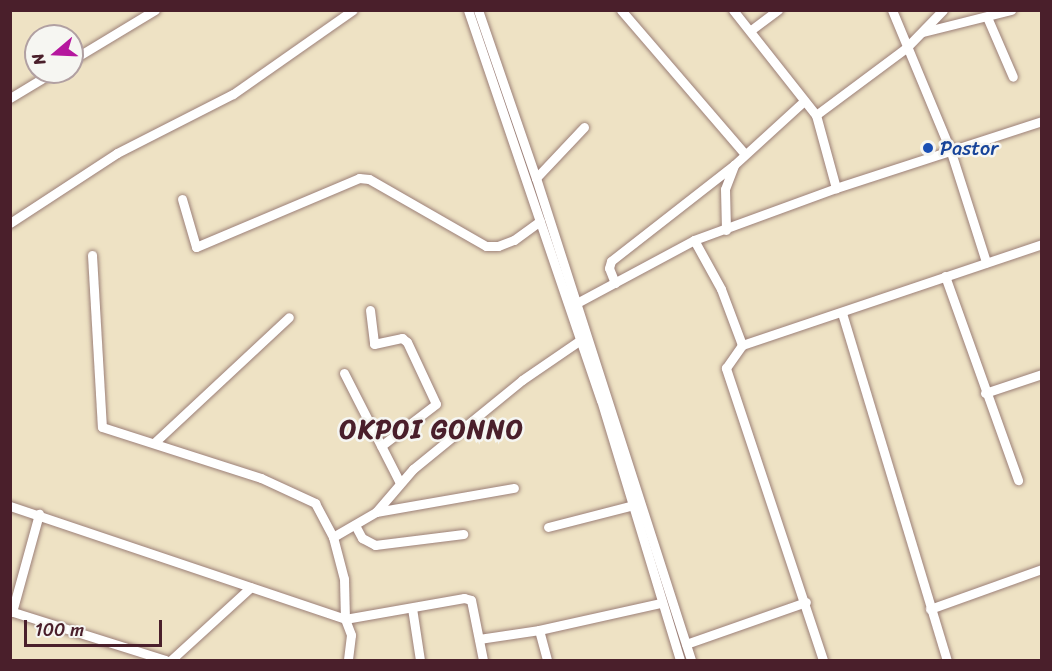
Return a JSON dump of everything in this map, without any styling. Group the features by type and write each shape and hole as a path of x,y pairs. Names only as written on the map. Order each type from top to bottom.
{"street":[{"path":"84,52 142,13 155,10"},
{"path":"10,223 117,153 233,94 353,10"},
{"path":"468,10 540,221 573,305 579,341 601,400 630,506 680,660"},
{"path":"478,10 536,178 573,305 691,660"},
{"path":"621,10 744,153"},
{"path":"733,10 751,30 803,102 816,115 836,188"},
{"path":"751,30 778,10"},
{"path":"892,10 950,149 986,262"},
{"path":"816,115 906,48 943,10"},
{"path":"922,32 1011,10"},
{"path":"987,17 1013,77"},
{"path":"10,98 33,84"},
{"path":"615,283 609,268 611,261 734,165 744,153 803,102"},
{"path":"573,305 694,240 836,188 1041,121"},
{"path":"536,178 584,127"},
{"path":"726,230 725,189 734,165"},
{"path":"183,199 196,247 359,178 369,179 486,246 498,246 514,240 540,221"},
{"path":"694,240 721,289 742,345"},
{"path":"823,660 806,602 728,381 726,368 742,345 1041,244"},
{"path":"92,255 102,427 154,442 301,494 315,503 333,537 344,579 345,619 351,635 348,660"},
{"path":"945,276 1018,480"},
{"path":"370,310 374,344 402,338 407,342 436,404 381,446"},
{"path":"842,313 947,660"},
{"path":"154,442 289,317"},
{"path":"333,537 376,512 400,483 522,380 579,341"},
{"path":"344,374 400,483"},
{"path":"985,393 1041,374"},
{"path":"376,512 514,488"},
{"path":"10,506 345,619 464,598 471,600 483,660"},
{"path":"548,527 630,506"},
{"path":"39,514 11,611 165,660"},
{"path":"355,525 362,538 375,545 463,534"},
{"path":"930,609 1041,570"},
{"path":"171,660 251,587"},
{"path":"686,644 806,602"},
{"path":"479,639 539,630 661,603"},
{"path":"412,608 420,660"},
{"path":"539,630 547,660"}],"place":[{"name":"Pastor","path":"928,148"}],"district":[{"name":"OKPOI GONNO","path":"432,430"}]}
